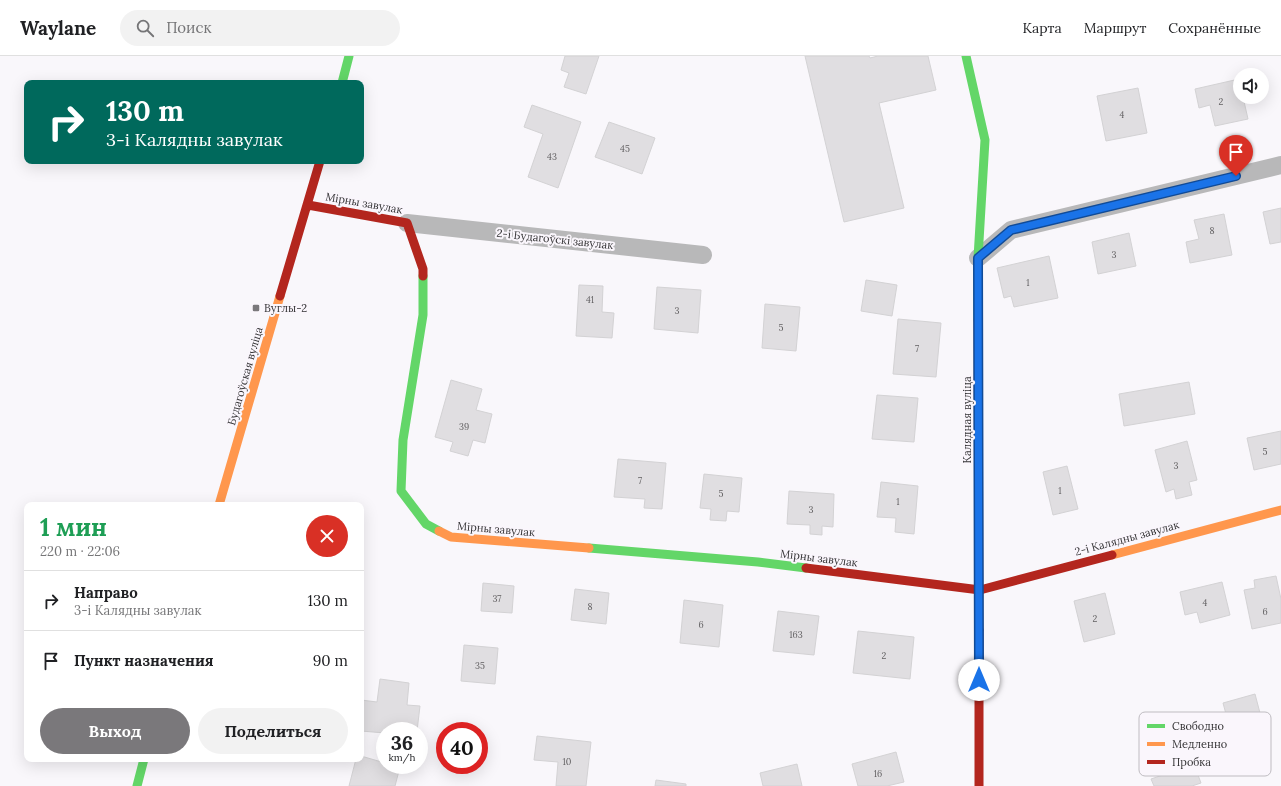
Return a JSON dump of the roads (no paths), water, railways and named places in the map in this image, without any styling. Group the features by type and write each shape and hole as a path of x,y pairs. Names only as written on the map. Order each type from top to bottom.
{"street":[{"path":"343,80 349,56"},
{"name":"Калядная вуліца","path":"966,56 984,140 978,258 980,590 979,786"},
{"name":"Будагоўская вуліца","path":"220,502 319,164"},
{"path":"978,258 1011,230 1281,165"},
{"name":"Мірны завулак","path":"308,205 407,223 423,269 423,315 403,440 401,491 426,524 451,537 758,562 980,590"},
{"name":"2-і Будагоўскі завулак","path":"407,223 703,255"},
{"name":"2-і Калядны завулак","path":"980,590 1281,510"},
{"path":"137,786 143,762"}],"place":[{"name":"Вуглы-2","path":"256,308"}]}
